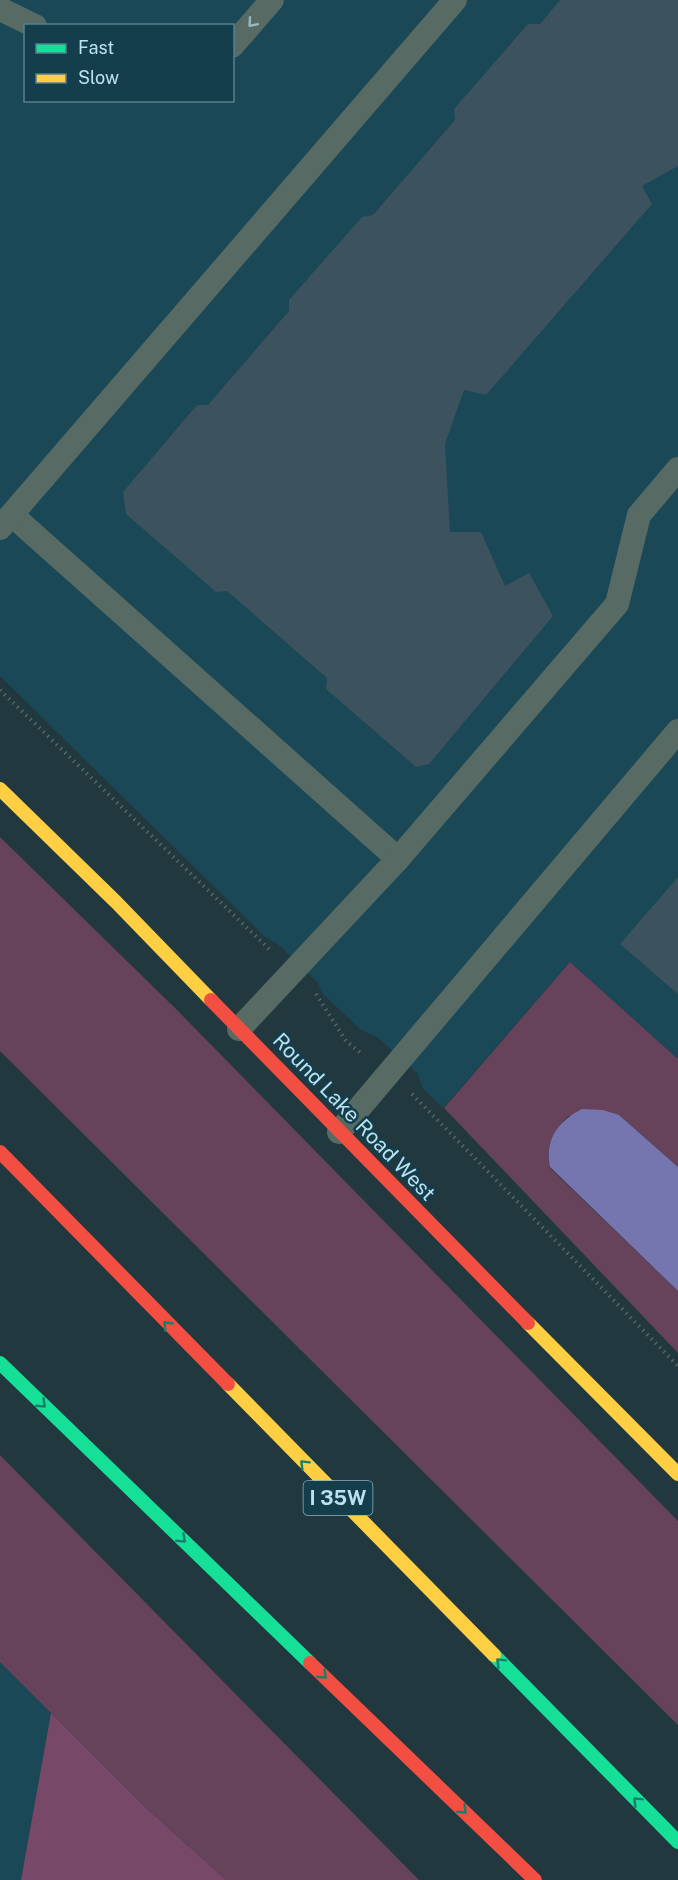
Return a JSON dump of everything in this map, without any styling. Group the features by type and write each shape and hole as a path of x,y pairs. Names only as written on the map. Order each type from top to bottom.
{"main road":[{"name":"Round Lake Road West","path":"0,789 116,902 339,1132 678,1474"},
{"name":"I 35W","path":"0,1152 185,1344 678,1842"},
{"path":"0,1363 536,1880"}],"lane":[{"path":"234,44 272,0"},
{"path":"398,859 6,522 455,0"},
{"path":"0,9 31,24"},
{"path":"239,1029 398,859 617,604 639,514 678,469"},
{"path":"339,1132 678,731"}],"path":[{"path":"0,690 321,999 346,1041 416,1097 678,1366"}],"shaded area":[{"path":"0,0 678,0 678,1059 570,962 443,1108 423,1089 417,1073 377,1037 361,1030 322,993 318,983 280,946 264,936 0,676"},
{"path":"0,837 176,1009 678,1521 678,1725 0,1051"},
{"path":"570,962 678,1059 678,1167 619,1115 568,1116 554,1133 549,1160 550,1168 678,1291 678,1353 444,1108"},
{"path":"0,1455 419,1880 226,1880 144,1806 0,1662"},
{"path":"0,1662 51,1713 21,1880 0,1880"},
{"path":"51,1713 144,1806 226,1880 21,1880"}],"water":[{"path":"582,1109 603,1110 619,1115 678,1167 678,1291 550,1167 549,1148 555,1132 566,1119"}],"building":[{"path":"560,0 678,0 678,166 642,186 652,204 486,395 464,390 445,444 450,532 481,532 505,586 529,573 553,616 429,764 416,767 326,689 327,678 227,591 216,592 126,514 123,492 197,405 208,405 289,311 289,300 362,217 373,215 455,120 454,109 528,24 540,24"},
{"path":"678,877 678,994 620,944"}],"traffic: fast":[{"path":"0,1363 310,1663"},
{"path":"494,1655 678,1842"}],"traffic: slow":[{"path":"0,789 116,902 211,1000"},
{"path":"528,1323 678,1474"},
{"path":"228,1384 494,1655"}],"traffic: jam":[{"path":"211,1000 528,1323"},
{"path":"0,1152 228,1384"},
{"path":"310,1663 535,1880"}]}
